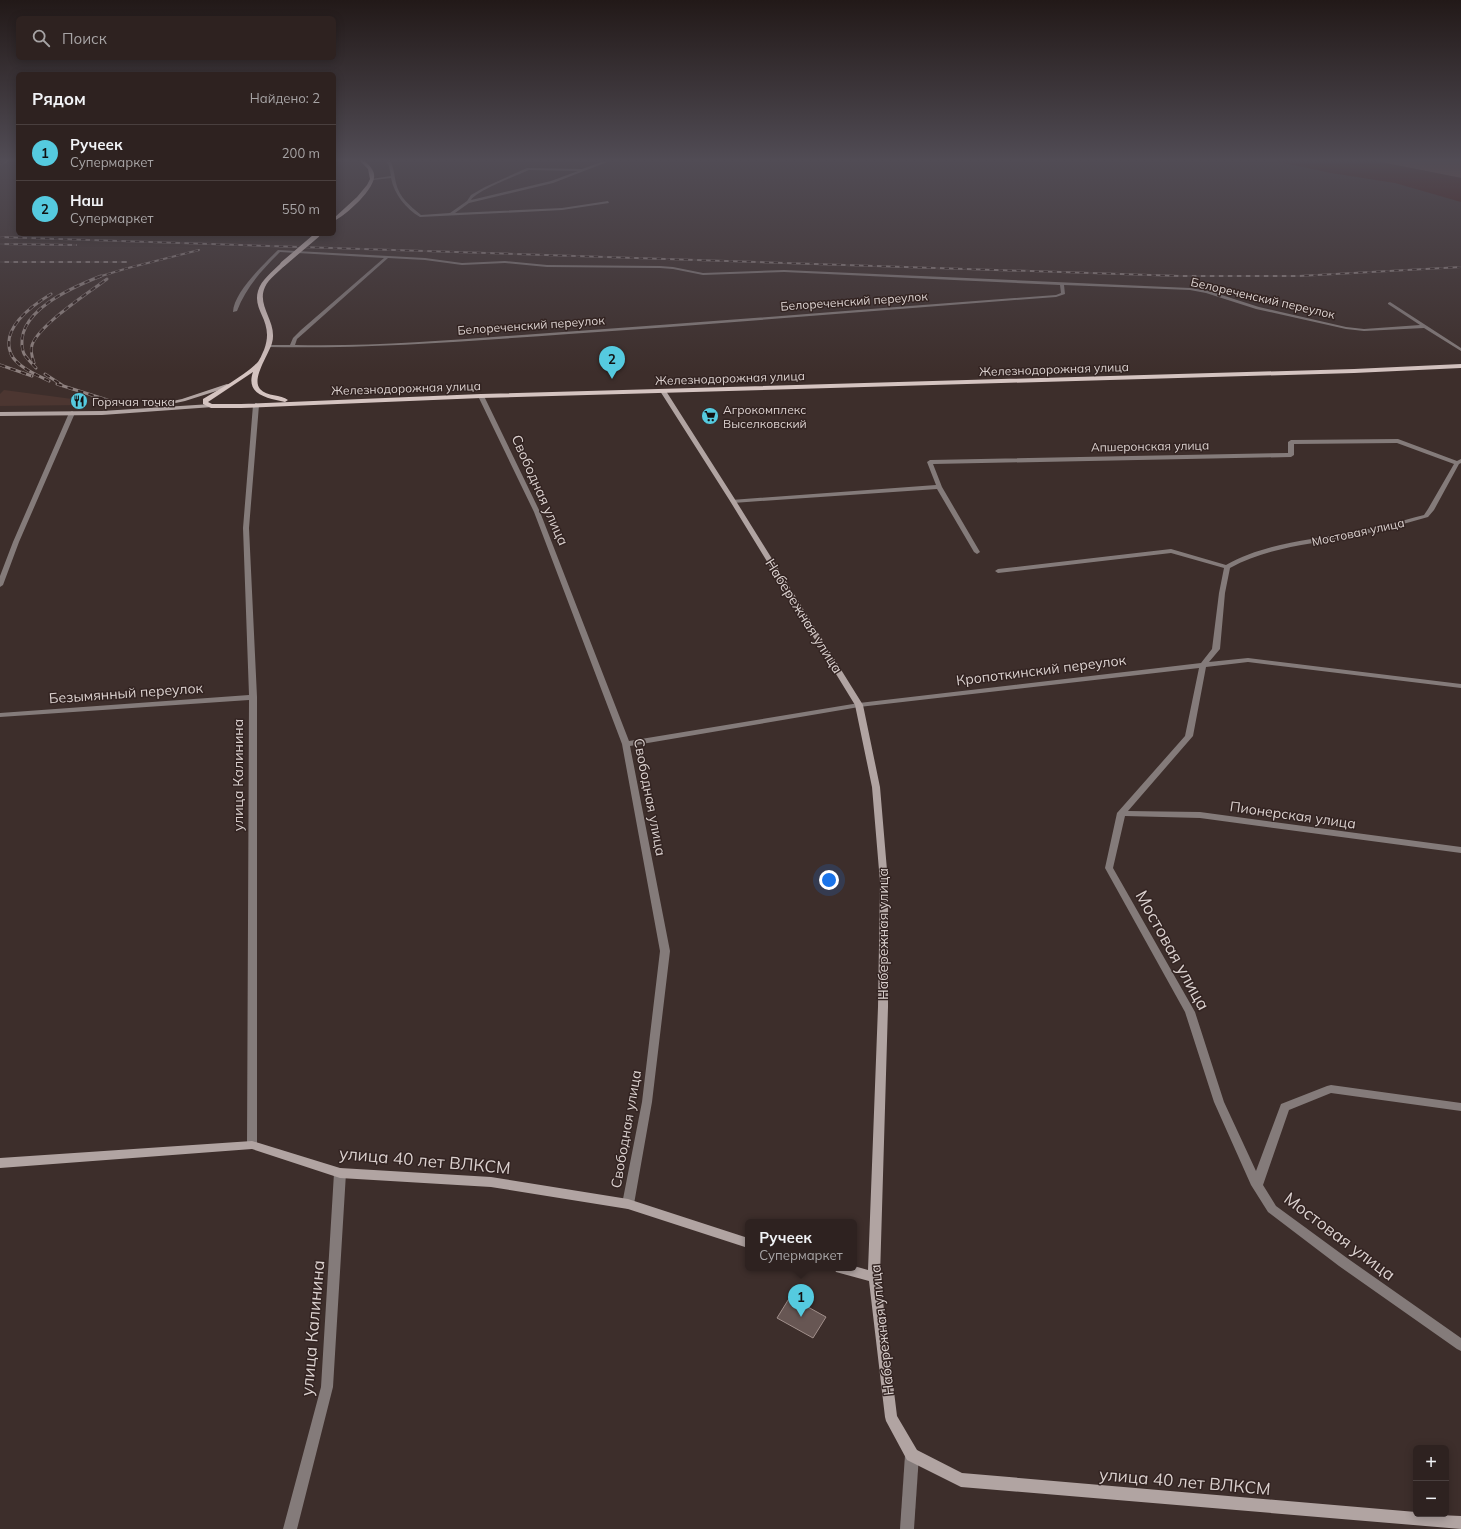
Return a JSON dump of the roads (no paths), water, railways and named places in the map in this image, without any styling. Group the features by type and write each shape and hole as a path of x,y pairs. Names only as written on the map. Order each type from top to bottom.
{"main road":[{"path":"268,346 272,332 259,301 259,295 266,281 315,236"},
{"name":"улица Калинина","path":"254,400 249,386 268,346"},
{"name":"улица Калинина","path":"211,406 205,403 204,400 228,386 258,365"},
{"name":"Железнодорожная улица","path":"254,400 317,402 1354,371 1461,366"},
{"path":"253,378 256,389 268,396 285,400 317,402"},
{"path":"211,406 224,406 254,400"}],"street":[{"path":"235,311 239,298 250,282 279,251 425,259 462,264 505,262 547,266 667,267 703,274 784,270 1062,284"},
{"path":"292,346 295,339 303,331 386,258"},
{"name":"Белореченский переулок","path":"268,346 292,346 302,348 449,340 1056,296 1063,294 1062,284 1190,289 1222,296 1258,308 1346,328 1364,330 1426,326"},
{"path":"1390,304 1461,350"},
{"name":"улица Калинина","path":"73,413 174,402 228,386"},
{"name":"Набережная улица","path":"663,391 734,501 859,705 876,787 884,882 884,1007 874,1277 891,1417 912,1455"},
{"name":"Свободная улица","path":"481,396 536,512 626,744 666,951 647,1102 628,1204"},
{"name":"улица Калинина","path":"252,1145 253,696 246,528 254,400"},
{"path":"0,414 102,413 211,406"},
{"path":"0,585 16,542 73,413"},
{"name":"Апшеронская улица","path":"977,552 939,487 930,462 1291,455 1291,442 1398,441 1459,462"},
{"name":"Мостовая улица","path":"1459,462 1432,510 1426,516 1370,531 1264,551 1236,561 1227,567 1222,593 1216,649 1203,665 1189,736 1121,813 1109,868 1190,1012 1219,1102 1257,1185 1272,1208 1343,1262 1461,1345"},
{"path":"734,501 939,487"},
{"path":"998,571 1171,550 1227,567"},
{"name":"Кропоткинский переулок","path":"626,744 859,705 1248,660 1461,686"},
{"name":"Безымянный переулок","path":"0,715 253,696"},
{"name":"Пионерская улица","path":"1121,813 1200,815 1461,850"},
{"path":"1257,1185 1285,1107 1331,1089 1461,1107"},
{"name":"улица 40 лет ВЛКСМ","path":"0,1163 252,1145 340,1173 491,1182 628,1204 745,1243"},
{"name":"улица Калинина","path":"290,1529 327,1387 340,1173"},
{"path":"851,1271 874,1277"},
{"path":"907,1529 912,1455"},
{"name":"улица 40 лет ВЛКСМ","path":"912,1455 961,1480 1461,1523"}],"railway":[{"path":"0,237 1180,276 1299,276 1461,267"},
{"path":"0,244 76,245"},
{"path":"100,276 199,250"},
{"path":"0,262 126,262"},
{"path":"36,368 26,358 23,351 22,337 27,324 36,313 61,294 100,276"},
{"path":"34,363 31,347 36,337 65,309 107,279"},
{"path":"49,381 22,367 11,354 9,344 10,335 20,318 36,304 51,294"},
{"path":"0,365 32,376"},
{"path":"45,374 62,385"},
{"path":"57,384 120,404"}],"place":[{"name":"Наш","path":"612,379"},
{"name":"Горячая точка","path":"79,401"},
{"name":"Агрокомплекс Выселковский","path":"710,416"},
{"name":"Ручеек","path":"801,1317"}]}
